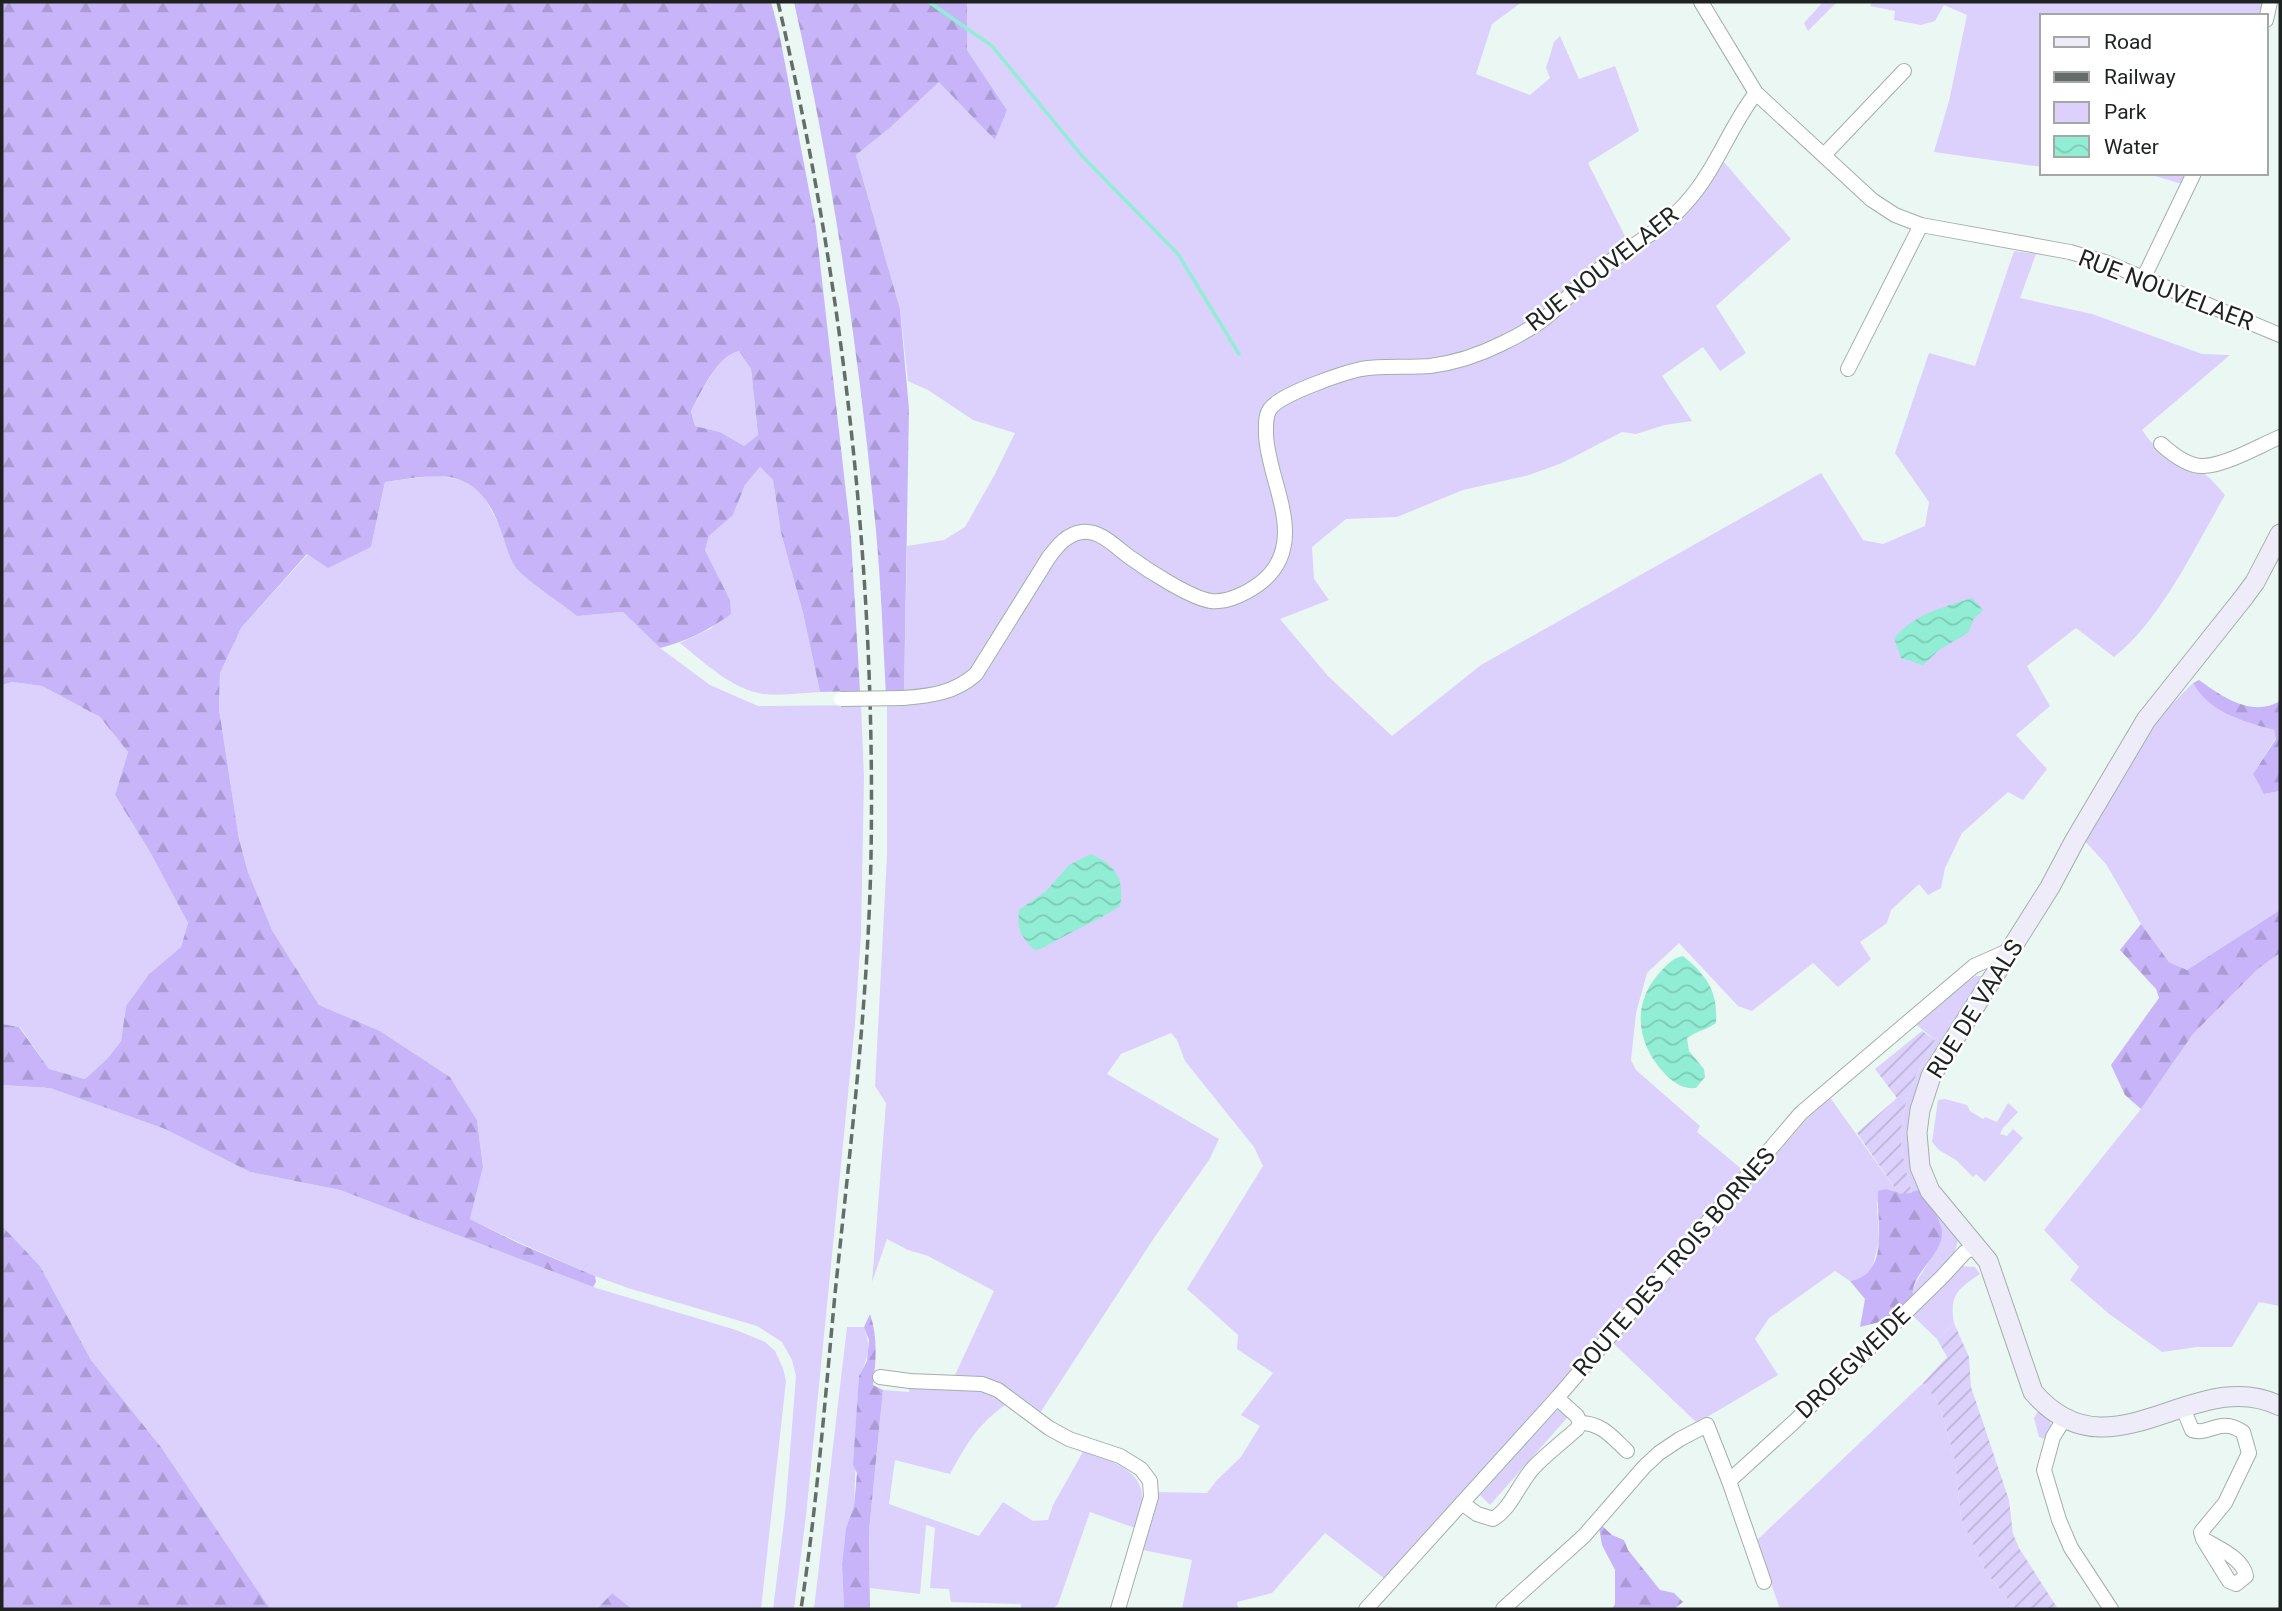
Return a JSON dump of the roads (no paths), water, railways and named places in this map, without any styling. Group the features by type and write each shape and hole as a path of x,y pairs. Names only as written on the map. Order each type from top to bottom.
{"main road":[{"name":"RUE DE VAALS","path":"2280,534 2255,582 2146,720 2074,840 2050,887 1931,1076 1920,1110 1917,1133 1920,1167 1930,1191 1988,1261 2033,1392 2040,1401 2064,1419 2093,1427 2109,1428 2132,1424 2208,1401 2234,1397 2258,1399 2280,1406"}],"street":[{"name":"RUE NOUVELAER","path":"1701,2 1756,93 1872,200 1895,215 1921,225 2070,252 2105,262 2280,335"},
{"path":"1825,155 1903,71"},
{"name":"RUE NOUVELAER","path":"841,699 930,696 965,684 976,674 1049,556 1060,542 1082,532 1103,537 1177,587 1203,599 1222,601 1236,597 1264,580 1278,562 1286,528 1267,452 1266,421 1270,409 1290,394 1360,369 1431,366 1471,357 1502,344 1540,322 1594,272 1662,224 1685,204 1716,161 1734,125 1756,93"},
{"path":"2144,277 2193,175"},
{"path":"1848,369 1921,225"},
{"path":"2161,444 2187,462 2202,466 2221,462 2280,437"},
{"name":"ROUTE DES TROIS BORNES","path":"1366,1609 1557,1398 1801,1113 1974,966 2011,949"},
{"name":"DROEGWEIDE","path":"1729,1480 1805,1411 1965,1252 1976,1247"},
{"path":"880,1377 982,1384 998,1390 1049,1428 1069,1439 1120,1456 1141,1469 1150,1480 1151,1497 1118,1609"},
{"path":"1462,1503 1478,1514 1493,1519 1502,1514 1520,1483 1577,1429 1580,1423 1577,1416 1557,1398"},
{"path":"2183,1408 2192,1430 2198,1432 2221,1425 2235,1427 2244,1432 2249,1453 2225,1503 2203,1528 2203,1539"},
{"path":"2064,1419 2053,1437 2044,1470 2059,1520 2071,1548 2111,1609"},
{"path":"1580,1423 1602,1427 1627,1451"},
{"path":"1503,1609 1584,1536 1659,1453 1707,1425 1764,1582"}],"water":[{"path":"1972,598 1983,610 1973,620 1969,632 1939,650 1923,665 1901,658 1894,638 1903,629 1930,612"},
{"path":"1091,854 1107,863 1117,874 1121,888 1120,906 1035,950 1021,932 1019,910 1046,891 1069,865"},
{"path":"1683,956 1705,978 1713,993 1716,1012 1716,1023 1687,1038 1689,1051 1704,1069 1705,1077 1696,1088 1677,1084 1667,1076 1649,1051 1641,1024 1641,1010 1652,983 1669,963"}],"waterway":[{"path":"929,2 992,46 1083,157 1178,254 1239,354"}],"railway":[{"path":"778,2 821,213 851,426 868,642 871,749 871,857 862,1021 816,1491 801,1609"}]}
